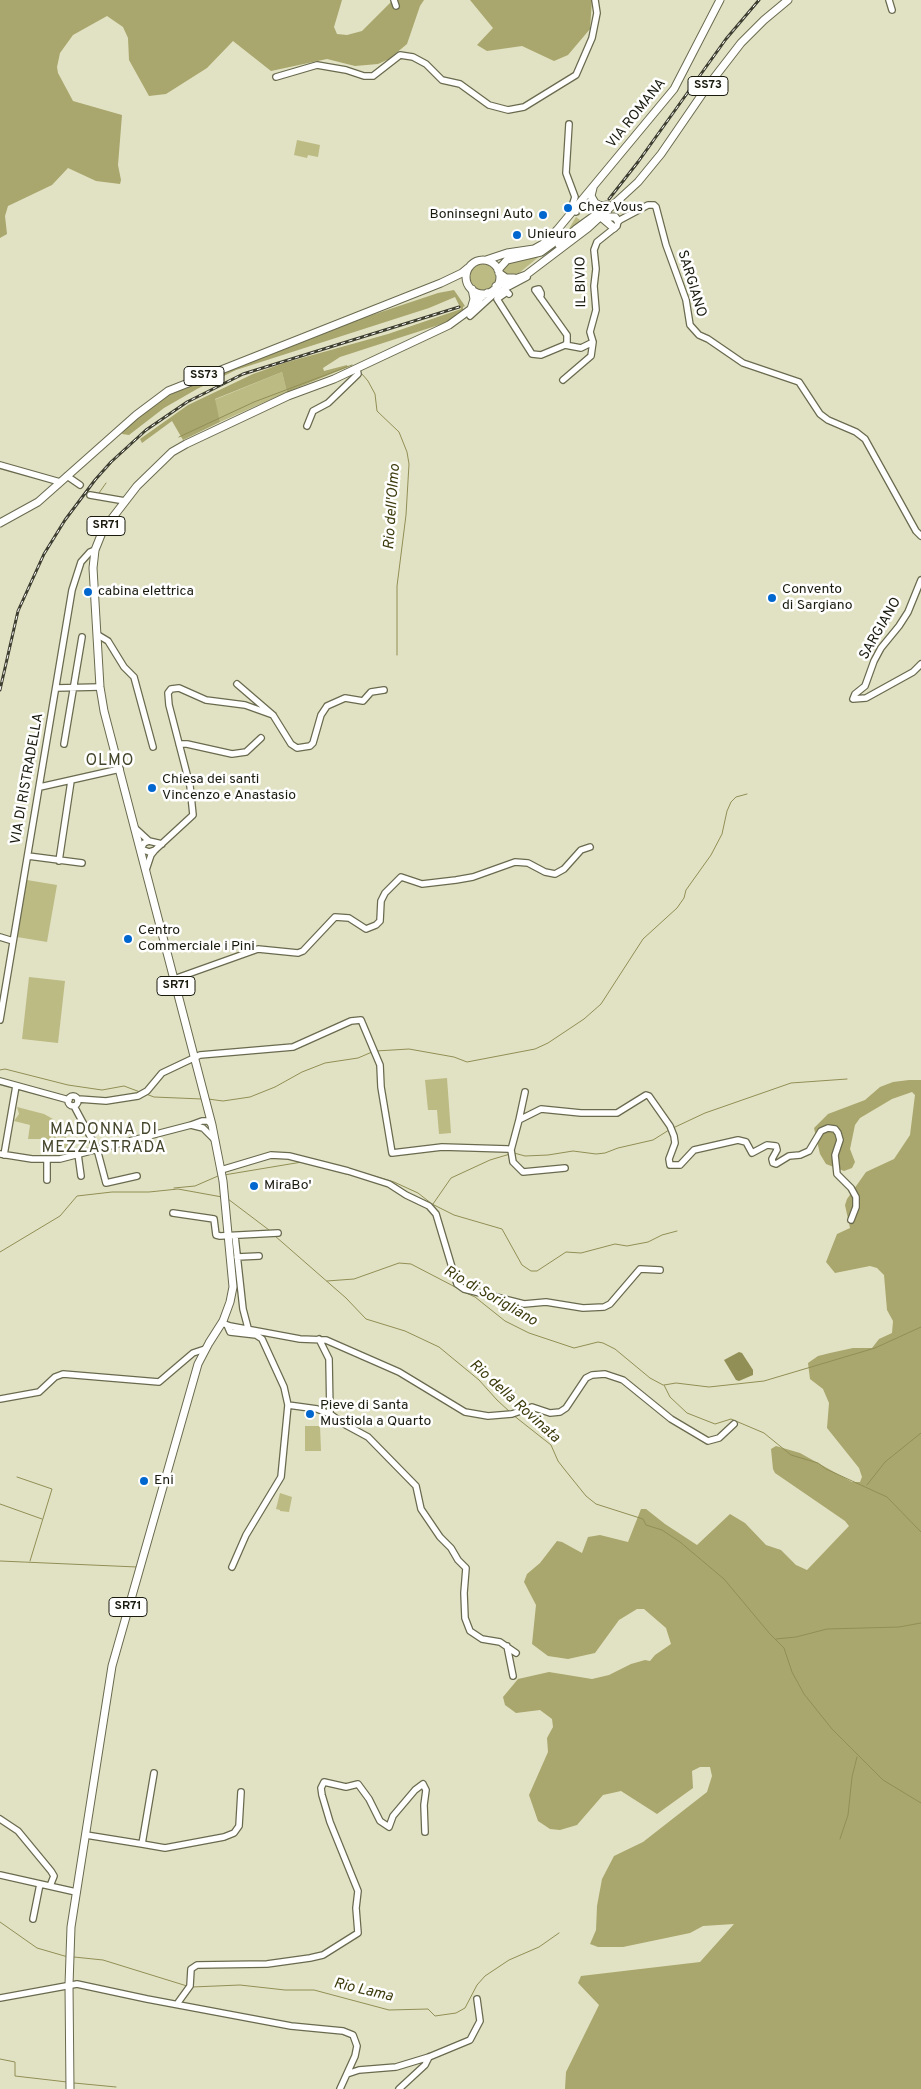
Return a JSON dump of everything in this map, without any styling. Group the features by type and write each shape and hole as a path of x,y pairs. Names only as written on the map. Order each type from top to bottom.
{"main road":[{"name":"VIA ROMANA","path":"499,272 507,260 541,252 552,244 594,185 674,89 720,0"},
{"name":"SS73","path":"499,272 506,278 518,276 601,217 638,182 661,154 707,87 742,43 764,20 788,0"},
{"path":"601,217 617,219 615,210 628,198 638,182"},
{"name":"SS73","path":"441,283 460,280 482,293 487,293 496,286 526,275 563,245 576,229 638,182"},
{"path":"594,185 591,196 595,203 601,206 615,201"},
{"path":"601,217 607,220 614,228"},
{"name":"VIA ROMANA","path":"486,260 507,253 534,249 562,228"},
{"path":"486,260 493,264 499,272 496,286"},
{"name":"SS73","path":"1,521 38,502 136,415 168,391 441,283 462,273 476,261 486,260"},
{"path":"468,268 466,273 470,287"},
{"name":"SR71","path":"70,2089 69,1985 71,1927 116,1648 198,1364 205,1349 225,1324 233,1287 232,1236 212,1125 104,711 100,688 93,568 95,550 103,530 125,501 155,467 186,444 288,396 357,369 449,325 467,314 474,303 470,287"},
{"name":"SR71","path":"365,365 379,362 451,328 470,316 480,298 487,293"}],"street":[{"path":"276,77 318,65 346,70 364,76 373,76 400,55 413,57 426,64 442,80 460,84 489,106 508,110 524,107 576,75 592,38 597,13 595,0"},
{"path":"889,0 892,10"},
{"path":"569,124 566,173 576,197 575,210"},
{"name":"SARGIANO","path":"617,219 648,205 656,207 666,245 686,300 687,318 695,331 743,363 799,382 820,414 856,432 865,439 916,531 921,536"},
{"path":"614,228 618,224 617,219"},
{"name":"IL BIVIO","path":"563,380 591,356 593,342 590,332 596,310 594,250 597,242 614,228"},
{"path":"470,316 493,295 527,277 563,245"},
{"path":"540,297 539,289 535,290 567,335 567,343 564,346"},
{"path":"509,294 507,292 497,299 522,336 528,351 532,354 541,355 564,346 576,348 593,342"},
{"path":"307,426 313,411 328,403 358,374 357,369"},
{"path":"0,464 60,482"},
{"path":"67,476 80,485"},
{"path":"90,494 125,501"},
{"name":"VIA DI RISTRADELLA","path":"0,1020 74,579 81,562 90,552 95,550"},
{"name":"SARGIANO","path":"921,580 908,612 881,648 865,686 855,694 853,699 866,698 913,672 921,664"},
{"path":"98,635 108,641 124,667 134,676 153,747"},
{"path":"64,744 82,637"},
{"path":"237,684 273,715 291,744 297,748 303,748 313,743 320,715 327,706 345,698 362,701 371,692 384,690"},
{"path":"56,688 100,688"},
{"path":"146,870 151,855 155,850 193,815 190,786 168,698 171,689 179,688 206,700 245,704 273,715"},
{"path":"179,744 232,754 246,752 261,738"},
{"path":"40,787 120,769"},
{"path":"59,861 71,781"},
{"path":"136,829 149,841 162,844"},
{"path":"149,841 144,843 141,849 149,852 155,850"},
{"path":"174,979 258,948 298,953 303,951 335,917 349,918 366,929 376,925 380,921 381,901 385,893 401,877 422,884 456,880 473,877 514,862 528,863 545,872 555,874 564,869 581,850 590,847"},
{"path":"28,856 82,864"},
{"path":"0,937 13,941"},
{"path":"69,1100 73,1096 78,1099 106,1101 141,1095 162,1073 200,1055 293,1047 351,1020 361,1020 380,1065 381,1087 392,1153 442,1147 511,1150"},
{"path":"0,1081 69,1100 97,1149 106,1183 137,1176"},
{"path":"16,1086 2,1154 47,1160 191,1126 202,1121 212,1125"},
{"path":"524,1092 511,1150 512,1162 523,1172 565,1168"},
{"path":"519,1120 542,1108 581,1113 617,1113 646,1095 649,1096 670,1126 674,1136 675,1143 669,1159 670,1165 680,1165 694,1150 738,1140 746,1142 752,1153 768,1145 776,1146 777,1150 772,1159 776,1164 789,1156 800,1155 809,1151 821,1131 828,1128 835,1129 840,1140 835,1155 837,1174 851,1188 856,1197 856,1208 851,1220"},
{"path":"74,1106 78,1104 78,1099"},
{"path":"202,1121 206,1103"},
{"path":"191,1126 203,1128 212,1125"},
{"path":"203,1128 215,1140"},
{"path":"78,1154 81,1176"},
{"path":"221,1170 271,1155 288,1156 348,1171 389,1184 406,1196 429,1206 436,1214 457,1284 464,1289 524,1304 546,1302 582,1308 604,1307 610,1304 640,1269 660,1270"},
{"path":"47,1160 47,1180"},
{"path":"172,1213 214,1219 216,1235 232,1236 278,1233"},
{"path":"232,1236 237,1257 242,1309 248,1328"},
{"path":"237,1257 259,1256"},
{"path":"225,1324 300,1339 326,1340 399,1372 465,1412 488,1416 512,1414 532,1407 550,1413 560,1412 566,1408 586,1378 592,1375 605,1374 623,1380 671,1419 708,1441 719,1438 734,1424"},
{"path":"225,1324 230,1332 256,1335 262,1339 284,1387 288,1405 281,1478 246,1535 232,1567"},
{"path":"320,1339 329,1359 330,1414"},
{"path":"0,1399 39,1392 55,1377 63,1374 159,1382 194,1353 205,1349"},
{"path":"288,1405 317,1409 330,1414 368,1437 416,1486 421,1509 440,1538 452,1548 458,1560 466,1568 465,1618 470,1631 482,1639 500,1642 516,1653"},
{"path":"507,1646 512,1676"},
{"path":"142,1844 154,1773"},
{"path":"177,2004 190,1986 191,1969 197,1966 267,1964 310,1958 323,1955 358,1933 356,1908 358,1891 330,1822 322,1795 321,1788 324,1782 341,1787 358,1784 369,1799 380,1821 389,1827 393,1816 415,1790 423,1784 426,1790 424,1832"},
{"path":"86,1835 165,1848 224,1838 234,1833 238,1826 242,1792"},
{"path":"0,1819 18,1831 51,1871 54,1876 50,1886"},
{"path":"0,1875 76,1892"},
{"path":"33,1919 40,1884"},
{"path":"0,1998 77,1984 291,2026 343,2032 352,2036 357,2046 355,2056 340,2089"},
{"path":"347,2074 359,2070 396,2067 429,2057 470,2040 480,2022 477,1999"},
{"path":"399,2089 425,2065 429,2057"}],"shaded area":[{"path":"0,0 342,0 334,27 337,34 347,35 362,31 393,0 424,0 420,6 407,44 389,59 378,64 355,66 327,59 271,71 233,41 207,68 166,94 149,96 129,60 128,38 123,27 107,16 73,35 60,53 57,67 58,73 73,101 122,115 118,165 120,184 96,181 68,168 52,185 8,206 5,216 7,234 0,238"},
{"path":"470,0 592,0 590,29 568,55 554,61 522,46 487,51 477,45 493,28"},
{"path":"297,140 320,145 318,157 308,155 307,158 294,155"},
{"path":"576,217 580,220 573,229 519,273 511,277 501,272 503,265 567,232"},
{"path":"483,264 492,268 496,277 492,286 483,290 474,286 470,277 474,268"},
{"path":"454,290 465,306 463,307 463,312 448,322 340,357 323,368 324,371 347,365 348,367 287,392 282,372 215,399 220,422 183,440 172,421 142,443 140,439 188,405 253,374 284,363 388,334 461,309 455,297 429,308 236,370 164,408 129,435 122,434 123,430 162,399 185,387 339,326 438,293"},
{"path":"282,372 287,392 220,422 214,400"},
{"path":"27,880 57,885 47,942 17,937"},
{"path":"29,977 65,981 58,1043 22,1039"},
{"path":"447,1078 451,1133 439,1134 437,1110 428,1110 425,1080"},
{"path":"921,1080 921,2089 565,2089 566,2072 599,2005 578,1983 581,1976 700,1962 734,1924 703,1926 690,1933 623,1947 598,1947 590,1944 596,1930 597,1906 602,1879 614,1856 643,1842 707,1792 712,1776 710,1767 700,1767 692,1771 693,1788 657,1814 621,1791 603,1795 577,1825 560,1830 550,1829 538,1821 529,1795 548,1752 547,1738 553,1727 552,1719 540,1710 516,1713 505,1705 503,1697 518,1679 549,1672 592,1679 609,1675 631,1664 645,1660 650,1661 655,1655 671,1644 666,1628 644,1609 637,1609 619,1620 595,1653 568,1659 548,1656 532,1644 536,1605 524,1582 527,1574 540,1563 557,1541 582,1553 588,1537 600,1535 628,1542 641,1509 646,1509 697,1545 730,1514 745,1523 766,1545 781,1550 796,1565 807,1570 849,1526 845,1521 775,1473 771,1449 776,1446 800,1453 852,1482 860,1482 862,1477 859,1468 827,1428 829,1403 823,1389 810,1379 808,1363 818,1356 830,1353 853,1348 872,1348 879,1339 892,1333 893,1321 887,1310 884,1275 877,1268 870,1266 835,1273 826,1262 837,1234 850,1228 845,1205 847,1199 866,1172 894,1159 910,1135 915,1095 912,1092 892,1099 860,1118 855,1125 850,1149 855,1162 852,1168 844,1171 826,1164 820,1154 814,1128 828,1114 865,1100 880,1087 893,1082"},
{"path":"17,1107 44,1114 53,1119 60,1126 72,1148 64,1150 59,1147 57,1151 51,1152 48,1139 28,1139 30,1125 14,1121 19,1114"},
{"path":"739,1352 742,1353 753,1370 753,1375 739,1381 736,1380 724,1360"},
{"path":"305,1426 320,1426 321,1451 305,1451"},
{"path":"280,1493 292,1497 289,1512 276,1509"}],"waterway":[{"name":"Rio dell'Olmo","path":"179,437 254,402 352,365"},
{"name":"Rio dell'Olmo","path":"362,374 375,394 377,411 399,432 407,452 409,464 406,515 397,586 397,655"},
{"name":"Rio dell'Olmo","path":"99,493 106,483"},
{"path":"376,1051 409,1049 454,1057 467,1062 535,1049 548,1043 584,1019 601,1004 643,939 677,908 684,898 686,890 711,855 722,834 731,802 736,797 747,794"},
{"path":"208,1099 223,1101 250,1097 325,1063 358,1058 372,1052"},
{"path":"0,1070 5,1069 68,1085 102,1090 124,1086 140,1092"},
{"path":"673,1128 705,1113 791,1083 847,1079"},
{"path":"146,1094 154,1097 202,1099"},
{"path":"514,1153 525,1156 573,1151 596,1154 605,1153 653,1140 669,1130"},
{"path":"433,1204 451,1178 490,1160 510,1154"},
{"path":"224,1175 302,1162"},
{"path":"364,1173 394,1182 418,1193 432,1204 454,1215 502,1229 522,1265 531,1271 537,1271 566,1252 581,1253 615,1244 627,1246 648,1242 662,1235 677,1231"},
{"path":"174,1188 195,1186 218,1176"},
{"path":"0,1252 60,1216 77,1196 112,1192 149,1192 178,1189 222,1197"},
{"path":"228,1199 269,1230"},
{"name":"Rio della Rovinata","path":"275,1236 346,1298 366,1319 405,1331 439,1347 479,1380 510,1412"},
{"name":"Rio di Sorigliano","path":"327,1281 354,1279 399,1263 411,1264 459,1289"},
{"name":"Rio di Sorigliano","path":"464,1292 475,1297 505,1321 529,1333 574,1348 598,1342 603,1343 615,1349 650,1378 663,1385"},
{"path":"664,1385 676,1383 709,1387 764,1381 875,1348 921,1327"},
{"path":"664,1385 670,1397 687,1413 715,1424 731,1419 764,1433 791,1455 818,1463 826,1469 887,1497 921,1532"},
{"name":"Rio della Rovinata","path":"513,1415 551,1445 558,1461 586,1496 596,1504 643,1519 646,1525 662,1530 680,1542 724,1579 784,1648 792,1672 804,1694 832,1729 883,1780 921,1803"},
{"path":"867,1485 885,1462 921,1433"},
{"path":"17,1477 52,1489 30,1561"},
{"path":"0,1504 42,1519"},
{"path":"0,1561 137,1567"},
{"path":"776,1639 796,1637 827,1629 899,1627 921,1623"},
{"path":"840,1839 848,1815 852,1777 857,1757"},
{"name":"Rio Lama","path":"0,1922 37,1948 68,1957"},
{"name":"Rio Lama","path":"192,1987 240,1985 285,1990 314,1990 389,2010 428,2009 435,2016 456,2013 465,2008 477,1985 485,1976 509,1960 539,1947 559,1933"},
{"name":"Rio Lama","path":"74,1957 103,1960 187,1986"},
{"path":"0,2059 15,2062 15,2076 67,2082"},
{"path":"74,2083 116,2087"}],"railway":[{"path":"609,199 638,162 726,39 759,0"},
{"path":"0,690 18,611 44,554 65,520 95,480 111,462 146,430 187,402 243,374 459,307"}],"place":[{"name":"Chez Vous","path":"568,208"},
{"name":"Boninsegni Auto","path":"543,215"},
{"name":"Unieuro","path":"517,235"},
{"name":"cabina elettrica","path":"88,592"},
{"name":"Convento di Sargiano","path":"772,598"},
{"name":"Chiesa dei santi Vincenzo e Anastasio","path":"152,788"},
{"name":"Centro Commerciale i Pini","path":"128,939"},
{"name":"MiraBo'","path":"254,1186"},
{"name":"Pieve di Santa Mustiola a Quarto","path":"310,1414"},
{"name":"Eni","path":"144,1481"}],"district":[{"name":"OLMO","path":"110,762"},
{"name":"MADONNA DI MEZZASTRADA","path":"104,1140"}]}
